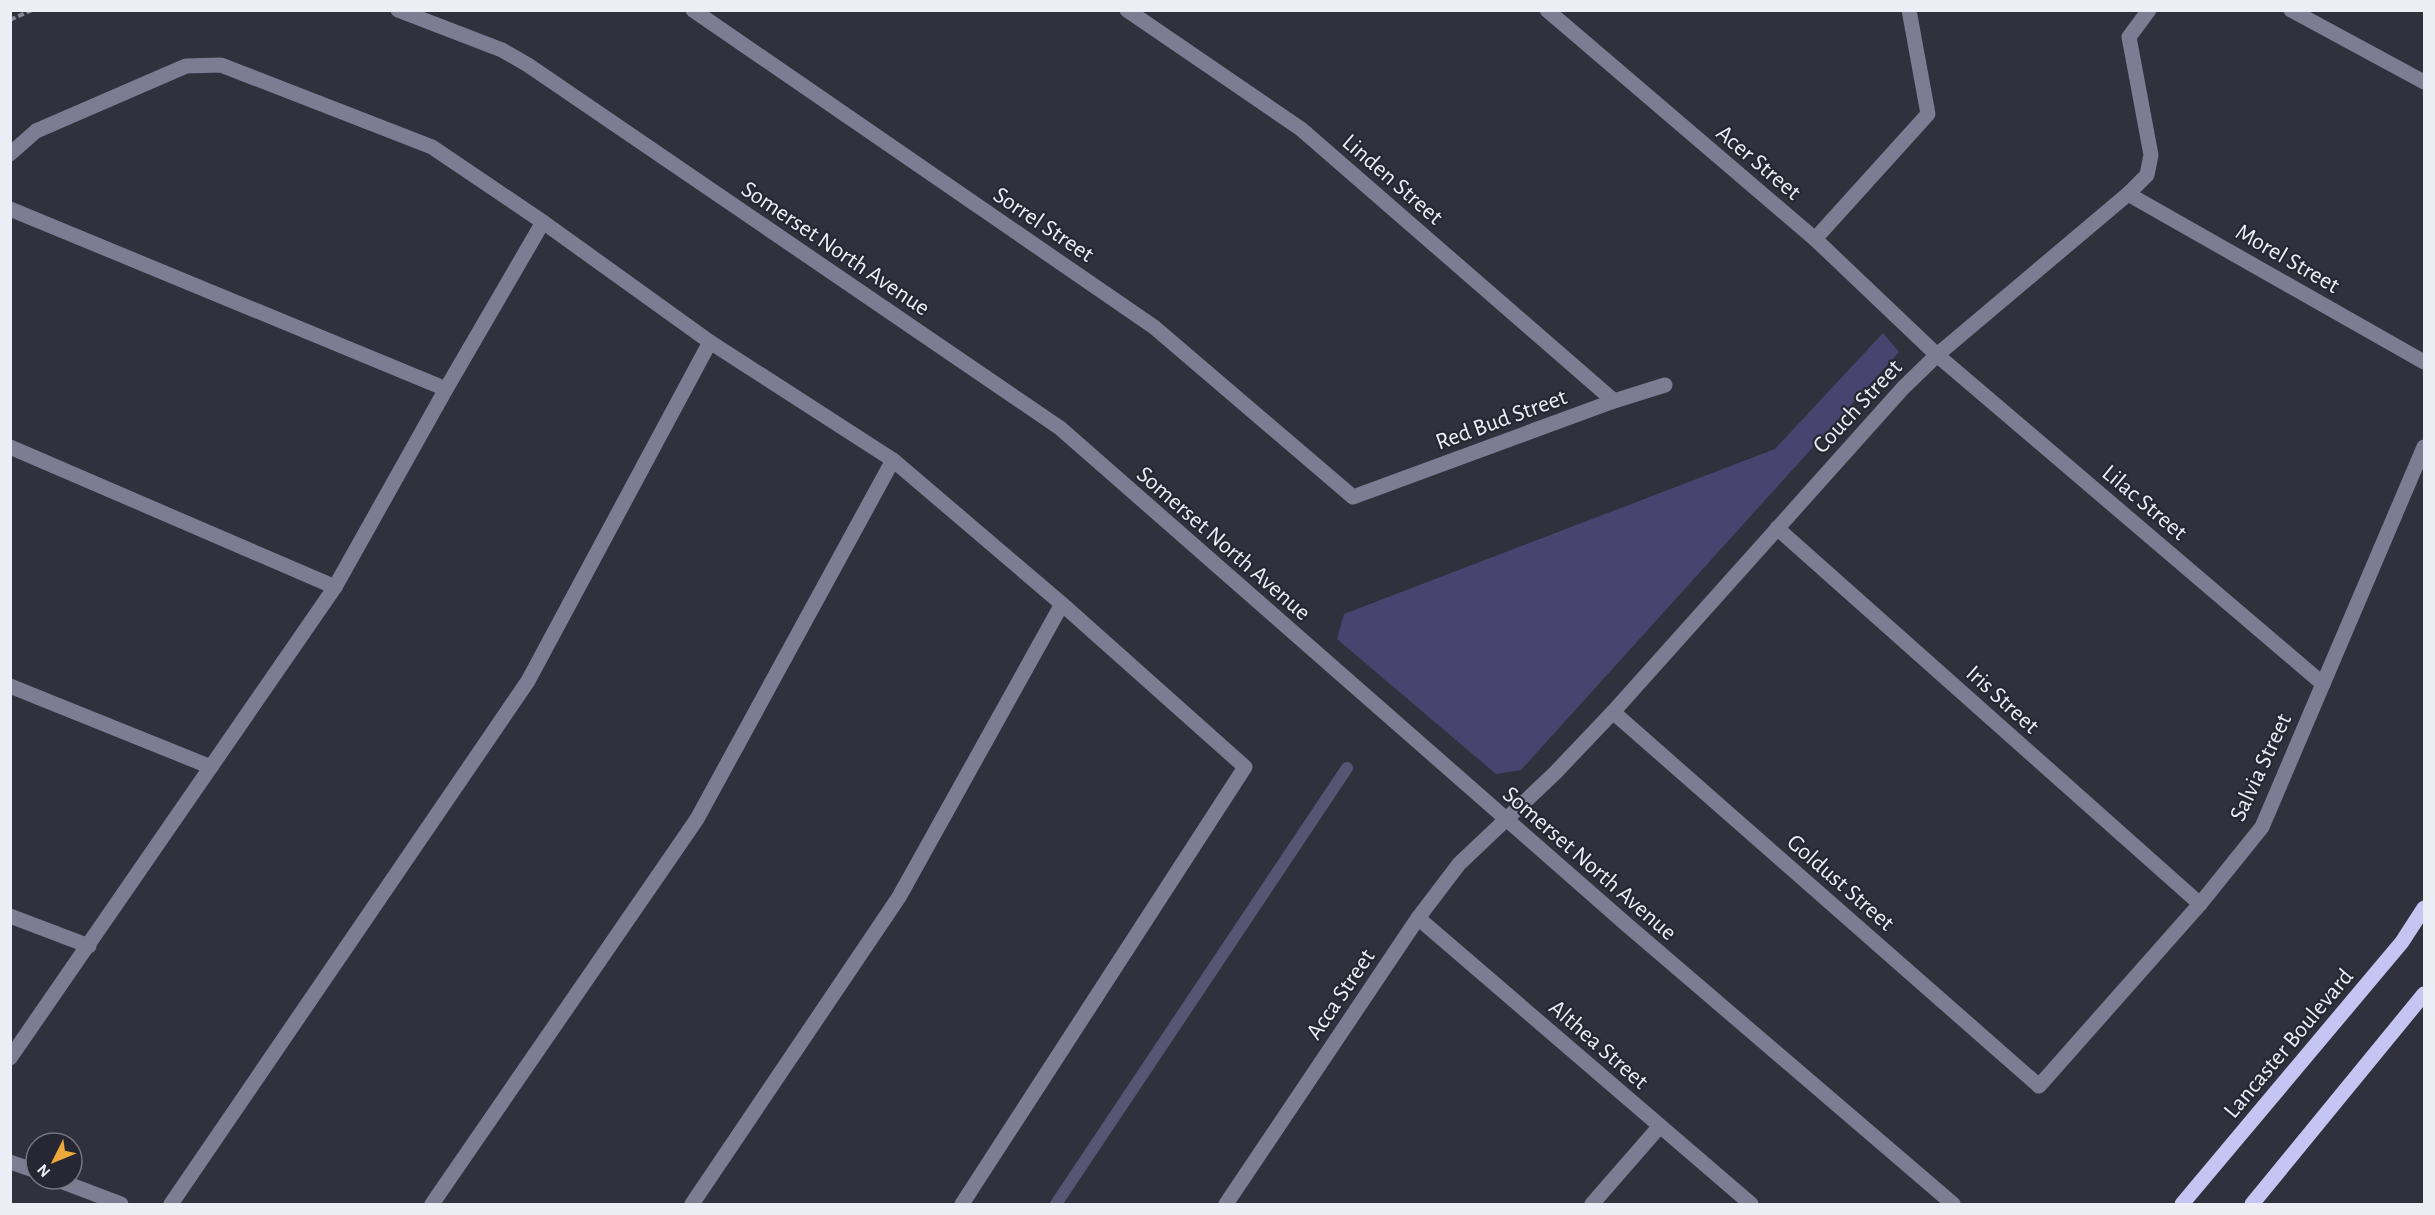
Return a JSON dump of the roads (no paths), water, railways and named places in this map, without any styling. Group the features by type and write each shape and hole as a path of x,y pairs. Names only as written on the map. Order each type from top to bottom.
{"main road":[{"name":"Lancaster Boulevard","path":"2182,1204 2402,942 2424,908"},
{"path":"2252,1204 2424,994"}],"street":[{"name":"Somerset North Avenue","path":"398,10 502,50 528,65 1060,428 1506,819 1953,1204"},
{"name":"Sorrel Street","path":"693,10 1154,327 1353,497"},
{"name":"Linden Street","path":"1127,10 1301,129 1614,401"},
{"name":"Acer Street","path":"1547,10 1815,239 1937,354"},
{"path":"1815,239 1928,114 1908,10"},
{"name":"Couch Street","path":"1506,819 1613,712 1777,528 1937,354 2128,194 2147,175 2151,155 2129,37 2149,10"},
{"path":"2291,10 2424,82"},
{"path":"10,154 36,131 186,66 221,65 432,147 543,222 710,342 893,460 1062,604 1245,767 962,1204"},
{"name":"Morel Street","path":"2128,194 2424,362"},
{"path":"10,209 446,388"},
{"path":"10,1058 335,587 446,388 543,222"},
{"path":"171,1204 528,681 710,342"},
{"name":"Lilac Street","path":"1937,354 2323,684"},
{"name":"Red Bud Street","path":"1353,497 1614,401 1665,385"},
{"path":"10,447 335,587"},
{"name":"Salvia Street","path":"2039,1086 2200,904 2262,827 2424,447"},
{"path":"432,1204 697,819 893,460"},
{"name":"Iris Street","path":"1777,528 2200,904"},
{"path":"692,1204 899,897 1062,604"},
{"path":"10,686 211,767"},
{"name":"Goldust Street","path":"1613,712 2039,1086"},
{"name":"Acca Street","path":"1226,1204 1418,918 1459,864 1506,819"},
{"path":"10,916 89,946"},
{"name":"Althea Street","path":"1418,918 1751,1204"},
{"path":"1592,1204 1660,1126"},
{"path":"84,1190 121,1204"}],"waterway":[{"path":"1056,1204 1347,768"}]}
